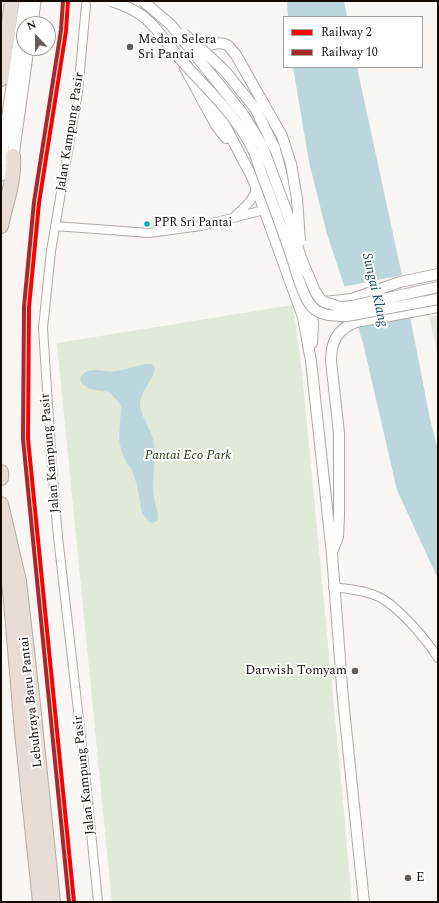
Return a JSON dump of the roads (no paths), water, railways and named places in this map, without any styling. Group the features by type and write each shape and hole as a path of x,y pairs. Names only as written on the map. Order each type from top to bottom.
{"highway":[{"path":"1,79 12,1"},
{"path":"1,226 14,166 7,158"},
{"path":"1,472 1,478"},
{"name":"Lebuhraya Baru Pantai","path":"1,504 19,581 53,902"},
{"name":"Lebuhraya Baru Pantai","path":"1,546 9,582 22,732 40,902"}],"main road":[{"path":"7,196 7,190 1,176 8,168 7,158 25,1"},
{"path":"33,16 35,1"},
{"path":"7,158 26,56"}],"street":[{"path":"111,1 123,4 148,20 160,32 180,59 240,127 250,144 309,303 316,310 335,316 347,316 438,299"},
{"path":"143,1 197,45 225,71 255,108 275,148 296,228 313,323 311,361"},
{"name":"Jalan Kampung Pasir","path":"86,6 78,92 51,251 43,328 58,537 98,902"},
{"path":"171,25 243,114 262,145 289,218 301,258 320,299 324,302 340,307 352,306 438,287"},
{"path":"301,258 297,199 291,164 282,136 236,55 226,45 218,44 203,48 196,53 194,62 197,72 246,164 256,187 303,317 311,361 332,554 333,587 364,902"},
{"path":"180,59 216,124 246,164"},
{"path":"55,226 149,233 201,226 264,210 277,201 282,194 282,177"},
{"path":"233,218 251,200 255,194 256,187"},
{"path":"264,210 281,212 292,221 296,228"},
{"path":"324,302 352,299 400,282 438,274"},
{"path":"332,554 338,537 339,516 339,433 331,352 336,336 345,327 356,322 438,307"},
{"path":"360,313 375,318"},
{"path":"333,587 366,592 379,597 407,620 431,646 438,658"}],"water":[{"path":"287,1 344,1 347,16 288,16"},
{"name":"Sungai Klang","path":"293,68 357,68 403,280 430,419 438,450 438,579 397,490 363,343 327,234 309,162"},
{"path":"152,364 155,368 154,373 142,395 140,405 154,443 153,490 158,515 157,521 152,523 148,521 142,513 137,485 131,468 127,464 121,450 119,439 121,407 118,401 109,392 90,389 82,384 80,379 84,373 91,370 124,370"}],"rail line":[{"name":"10","path":"63,1 61,30 34,202 24,307 23,439 69,902"},
{"name":"2","path":"68,1 66,31 39,203 29,307 28,439 74,902"}],"place":[{"name":"Medan Selera Sri Pantai","path":"130,47"},
{"name":"PPR Sri Pantai","path":"147,224"},
{"name":"Darwish Tomyam","path":"355,671"},
{"name":"E","path":"408,878"}],"park label":[{"name":"Pantai Eco Park","path":"188,456"}]}
